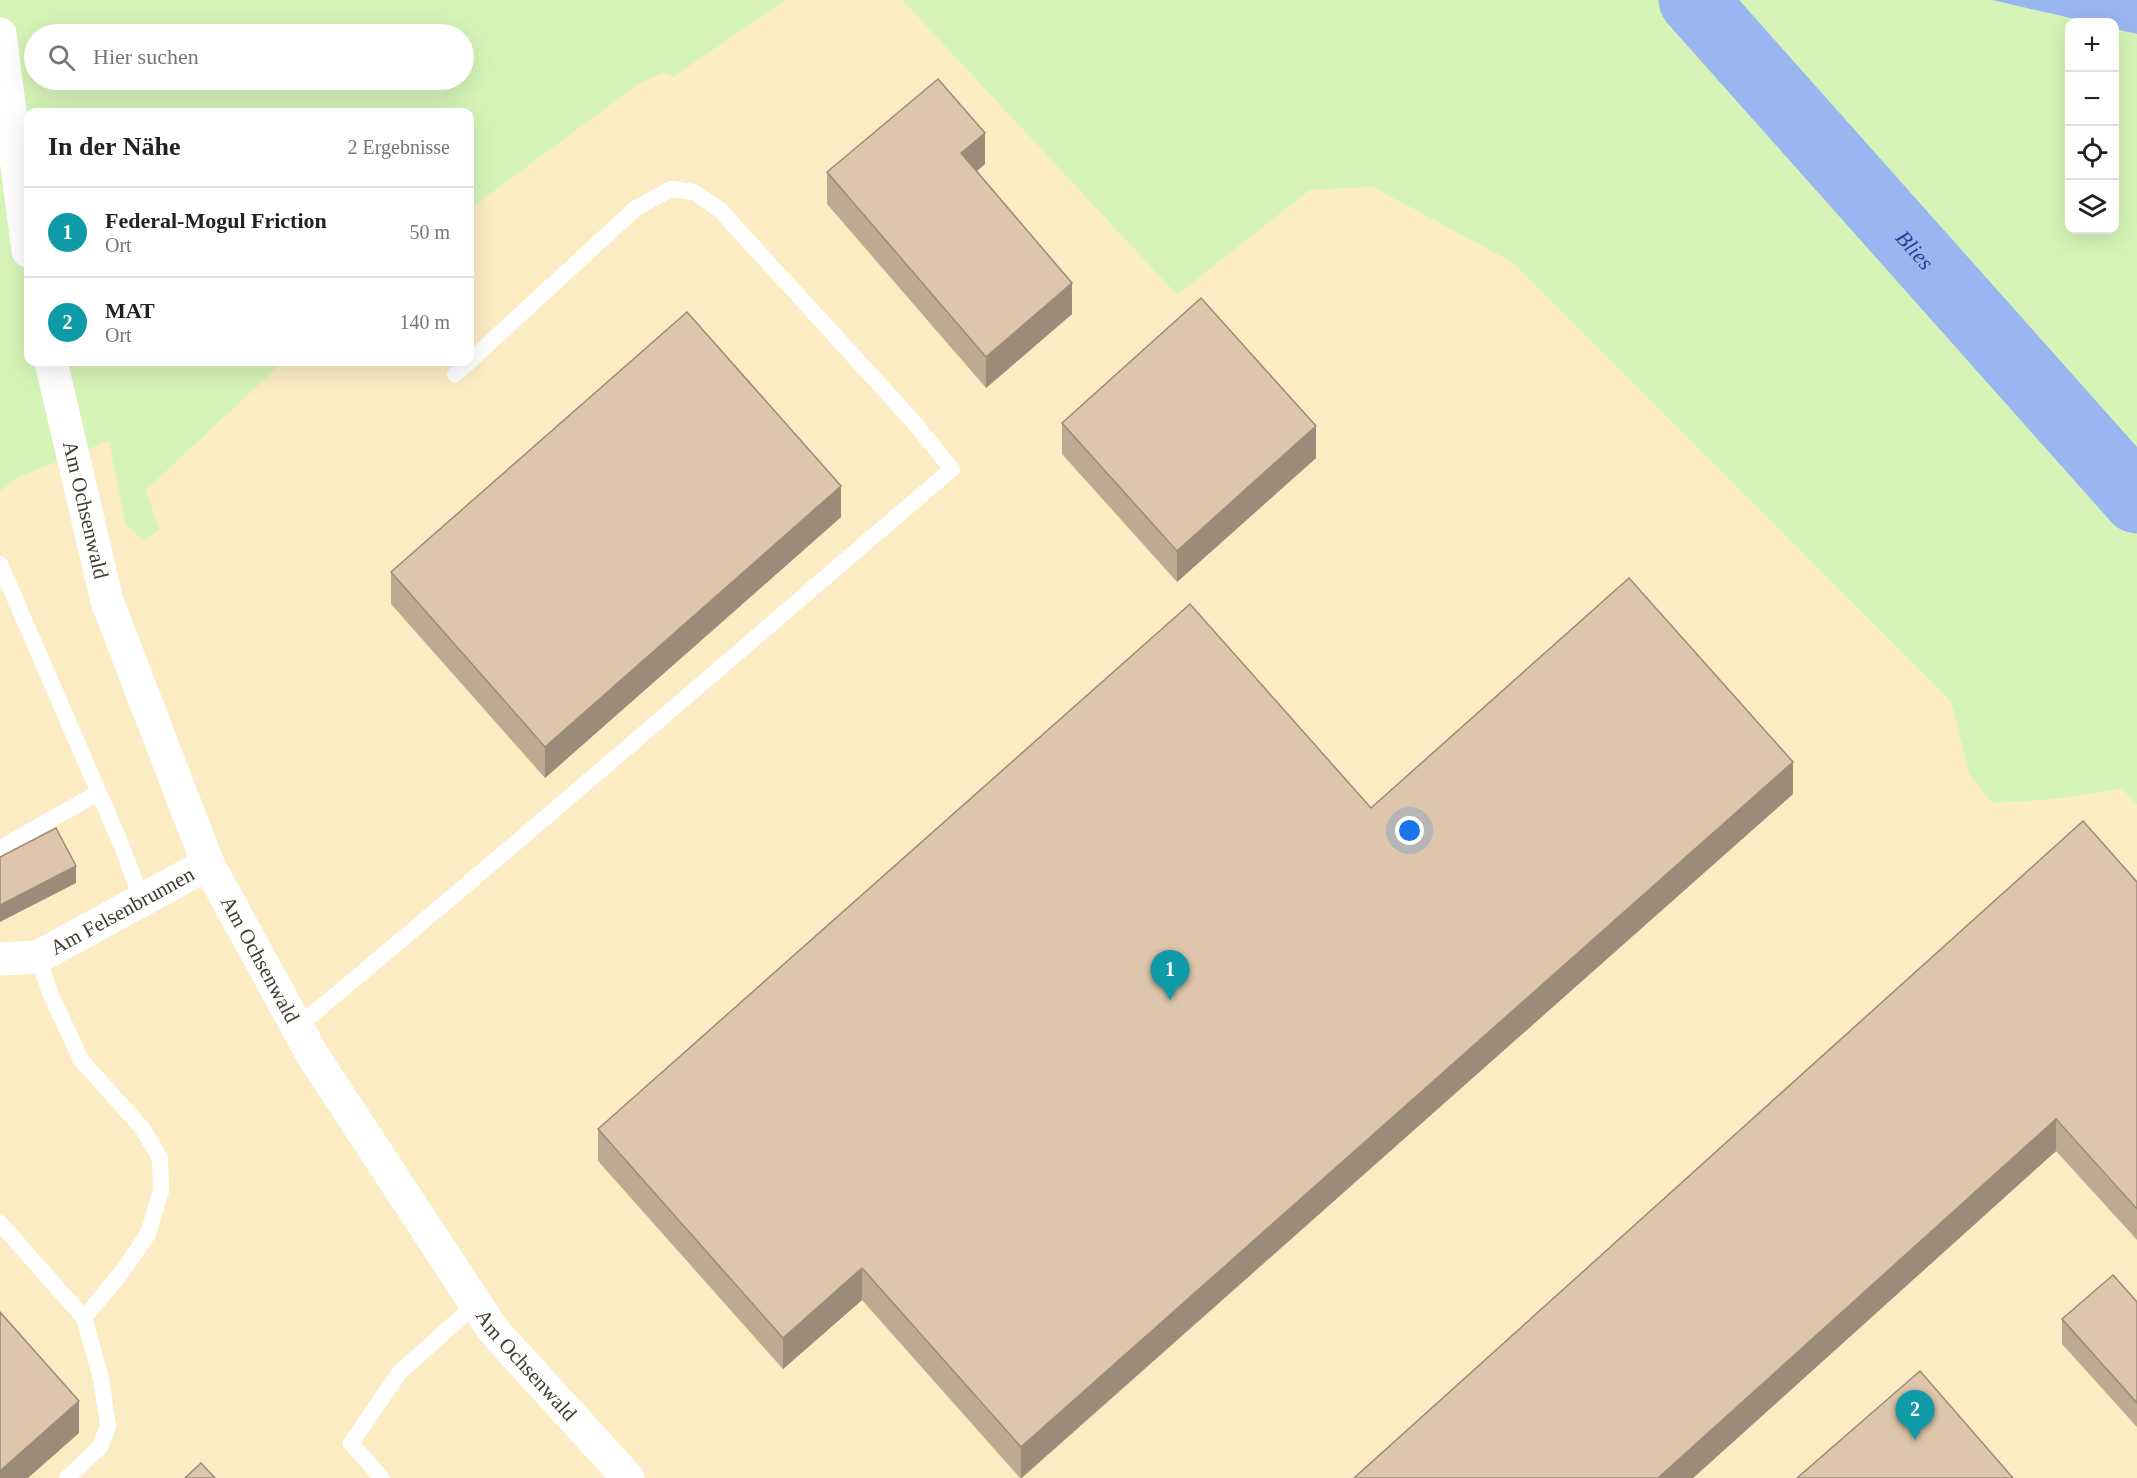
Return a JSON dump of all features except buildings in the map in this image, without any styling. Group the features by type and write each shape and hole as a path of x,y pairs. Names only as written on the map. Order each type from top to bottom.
{"street":[{"path":"0,34 24,220"},
{"name":"Am Ochsenwald","path":"52,366 106,601 208,864 313,1056 493,1330 628,1478"},
{"name":"Am Felsenbrunnen","path":"0,959 38,957 208,864"}],"lane":[{"path":"297,1027 408,935 952,469 911,420 720,210 694,192 671,189 636,208 474,356"},
{"path":"455,374 464,366"},
{"path":"0,564 142,900"},
{"path":"0,849 98,793"},
{"path":"38,957 51,995 81,1060 142,1128 160,1158 161,1191 148,1234 122,1272 84,1318"},
{"path":"0,1223 84,1318 101,1378 108,1426 100,1447 67,1478"},
{"path":"382,1478 351,1443 400,1372 476,1304"}],"shaded area":[{"path":"786,0 902,0 1177,295 1310,190 1373,187 1513,263 1951,702 1969,774 2056,799 2122,789 2137,805 2137,1478 0,1478 0,491 17,478 109,441 125,523 159,529 146,490 279,366 474,366 474,206 640,83 663,73 673,76"}],"green space":[{"path":"0,0 786,0 673,77 663,73 640,83 474,206 474,108 24,108 24,366 279,366 146,490 159,529 144,541 125,524 109,441 17,478 0,491"},
{"path":"902,0 1992,0 2071,18 2065,18 2065,234 2119,234 2119,30 2137,34 2137,805 2122,789 2056,799 1992,803 1969,774 1951,702 1513,263 1373,187 1310,190 1177,295"}],"water":[{"path":"1992,0 2137,0 2137,34 2119,30 2119,18 2071,18"}],"waterway":[{"name":"Blies","path":"1693,0 2137,499"}],"place":[{"name":"Federal-Mogul Friction","path":"1170,1000"},
{"name":"MAT","path":"1915,1440"}]}
